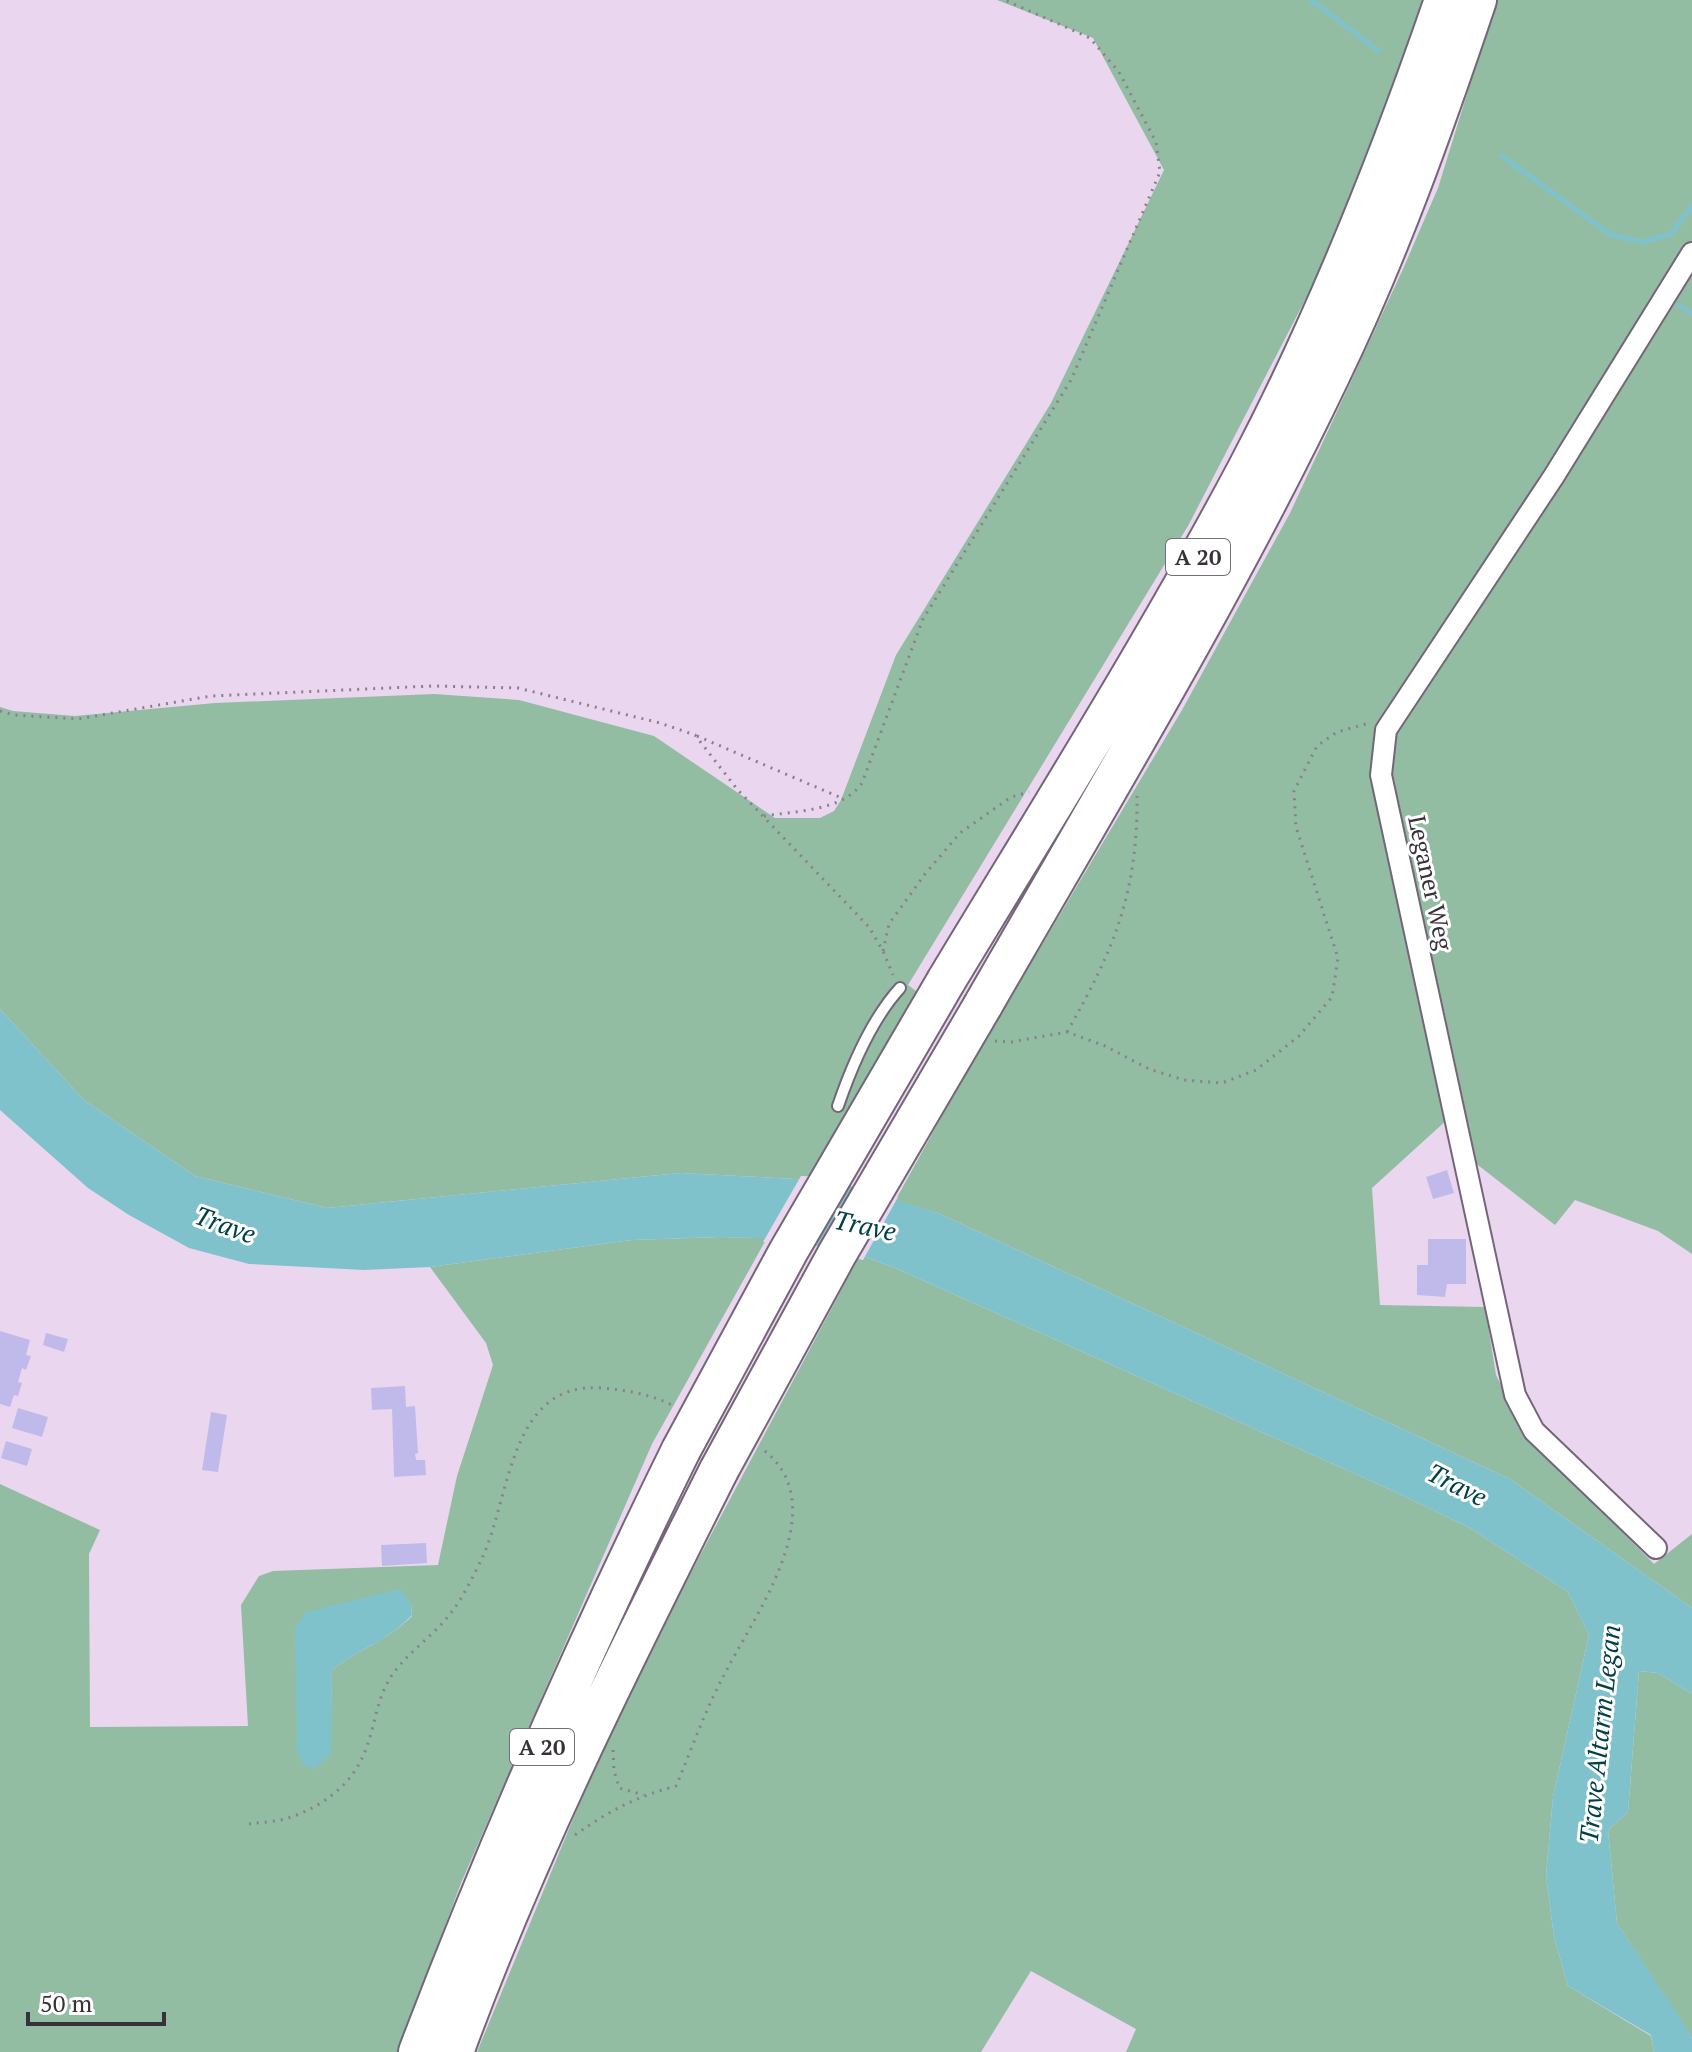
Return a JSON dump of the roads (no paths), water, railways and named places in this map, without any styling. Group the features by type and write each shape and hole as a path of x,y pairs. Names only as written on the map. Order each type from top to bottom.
{"highway":[{"name":"A 20","path":"418,2052 547,1734 605,1604 681,1450 788,1252 946,981 1151,642 1248,467 1355,238 1406,111 1444,0"},
{"name":"A 20","path":"454,2052 527,1869 581,1749 719,1470 837,1254 1188,647 1278,483 1331,375 1387,249 1431,139 1477,0"}],"street":[{"name":"Leganer Weg","path":"1656,1548 1534,1431 1515,1395 1381,775 1386,730 1554,476 1692,253"}],"lane":[{"path":"838,1106 848,1078 884,1006 900,988"}],"water":[{"path":"0,1009 84,1100 195,1176 327,1208 680,1173 834,1181 938,1213 1510,1479 1692,1608 1692,1694 1658,1673 1639,1671 1628,1812 1608,1830 1617,1923 1681,2019 1692,2038 1692,2052 1654,2052 1651,2035 1568,1986 1554,1937 1546,1875 1553,1797 1589,1635 1568,1592 1470,1528 893,1267 860,1255 785,1239 720,1237 632,1240 430,1267 364,1270 249,1264 189,1248 88,1188 0,1110"},
{"path":"400,1589 411,1604 412,1615 394,1631 332,1670 331,1754 314,1769 304,1765 297,1753 295,1628 306,1612"}],"waterway":[{"path":"1311,0 1379,51"},
{"path":"1502,156 1611,235 1643,242 1671,234 1692,206"},
{"path":"1679,305 1692,314"}],"water label":[{"name":"Trave","path":"225,1225"},
{"name":"Trave","path":"865,1226"},
{"name":"Trave","path":"1457,1485"},
{"name":"Trave Altarm Legan","path":"1600,1734"}]}
